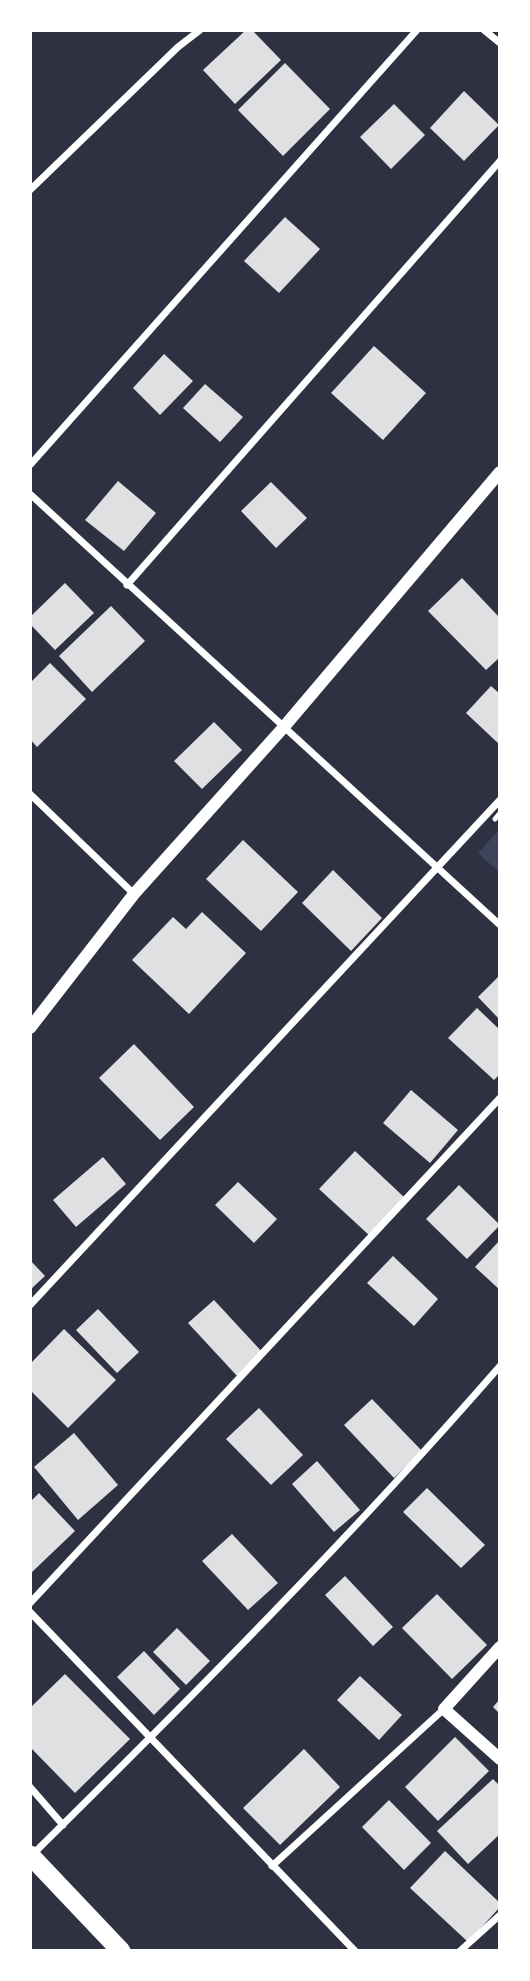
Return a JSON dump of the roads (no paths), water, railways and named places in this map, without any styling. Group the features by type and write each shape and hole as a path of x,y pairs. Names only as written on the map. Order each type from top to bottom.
{"highway":[{"path":"30,1855 121,1951"}],"street":[{"path":"30,190 178,47 200,30"},
{"path":"30,465 417,30"},
{"path":"484,30 500,43"},
{"path":"127,585 500,161"},
{"path":"31,1025 134,894 283,728 500,472"},
{"path":"30,494 500,925"},
{"path":"30,794 134,894"},
{"path":"30,1305 500,800"},
{"path":"30,1603 500,1098"},
{"path":"30,1855 150,1737 420,1458 500,1366"},
{"path":"30,1612 355,1951"},
{"path":"272,1866 444,1709 500,1647"},
{"path":"444,1709 500,1759"},
{"path":"30,1787 63,1825"},
{"path":"460,1951 500,1915"}],"lane":[{"path":"495,819 500,813"}]}
